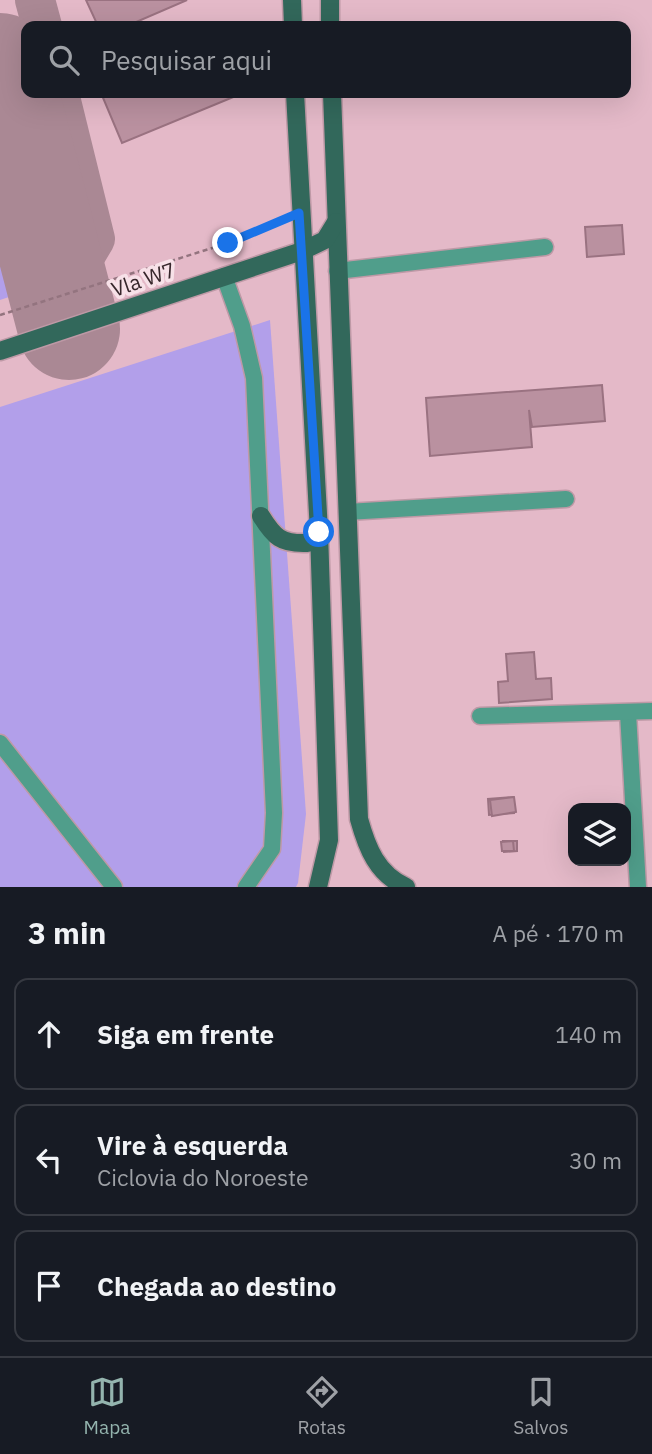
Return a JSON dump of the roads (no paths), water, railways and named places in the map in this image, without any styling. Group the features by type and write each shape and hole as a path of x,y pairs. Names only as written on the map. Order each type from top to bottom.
{"main road":[{"path":"292,0 293,21"},
{"path":"330,0 330,21"},
{"path":"295,98 299,216 319,532 329,840 318,887"},
{"path":"332,98 359,820 366,847 381,869 407,887"},
{"path":"299,216 282,249 268,261 290,269 303,281"},
{"name":"Vla W7","path":"0,351 302,251 325,240 337,222"},
{"path":"261,516 273,536 292,543 307,543 319,532"}],"street":[{"path":"337,271 545,247"},
{"path":"224,276 242,326 254,378 274,813 272,849 246,887"},
{"path":"347,512 566,499"},
{"path":"480,716 652,711"},
{"path":"628,713 638,887"},
{"path":"0,743 114,887"}]}
